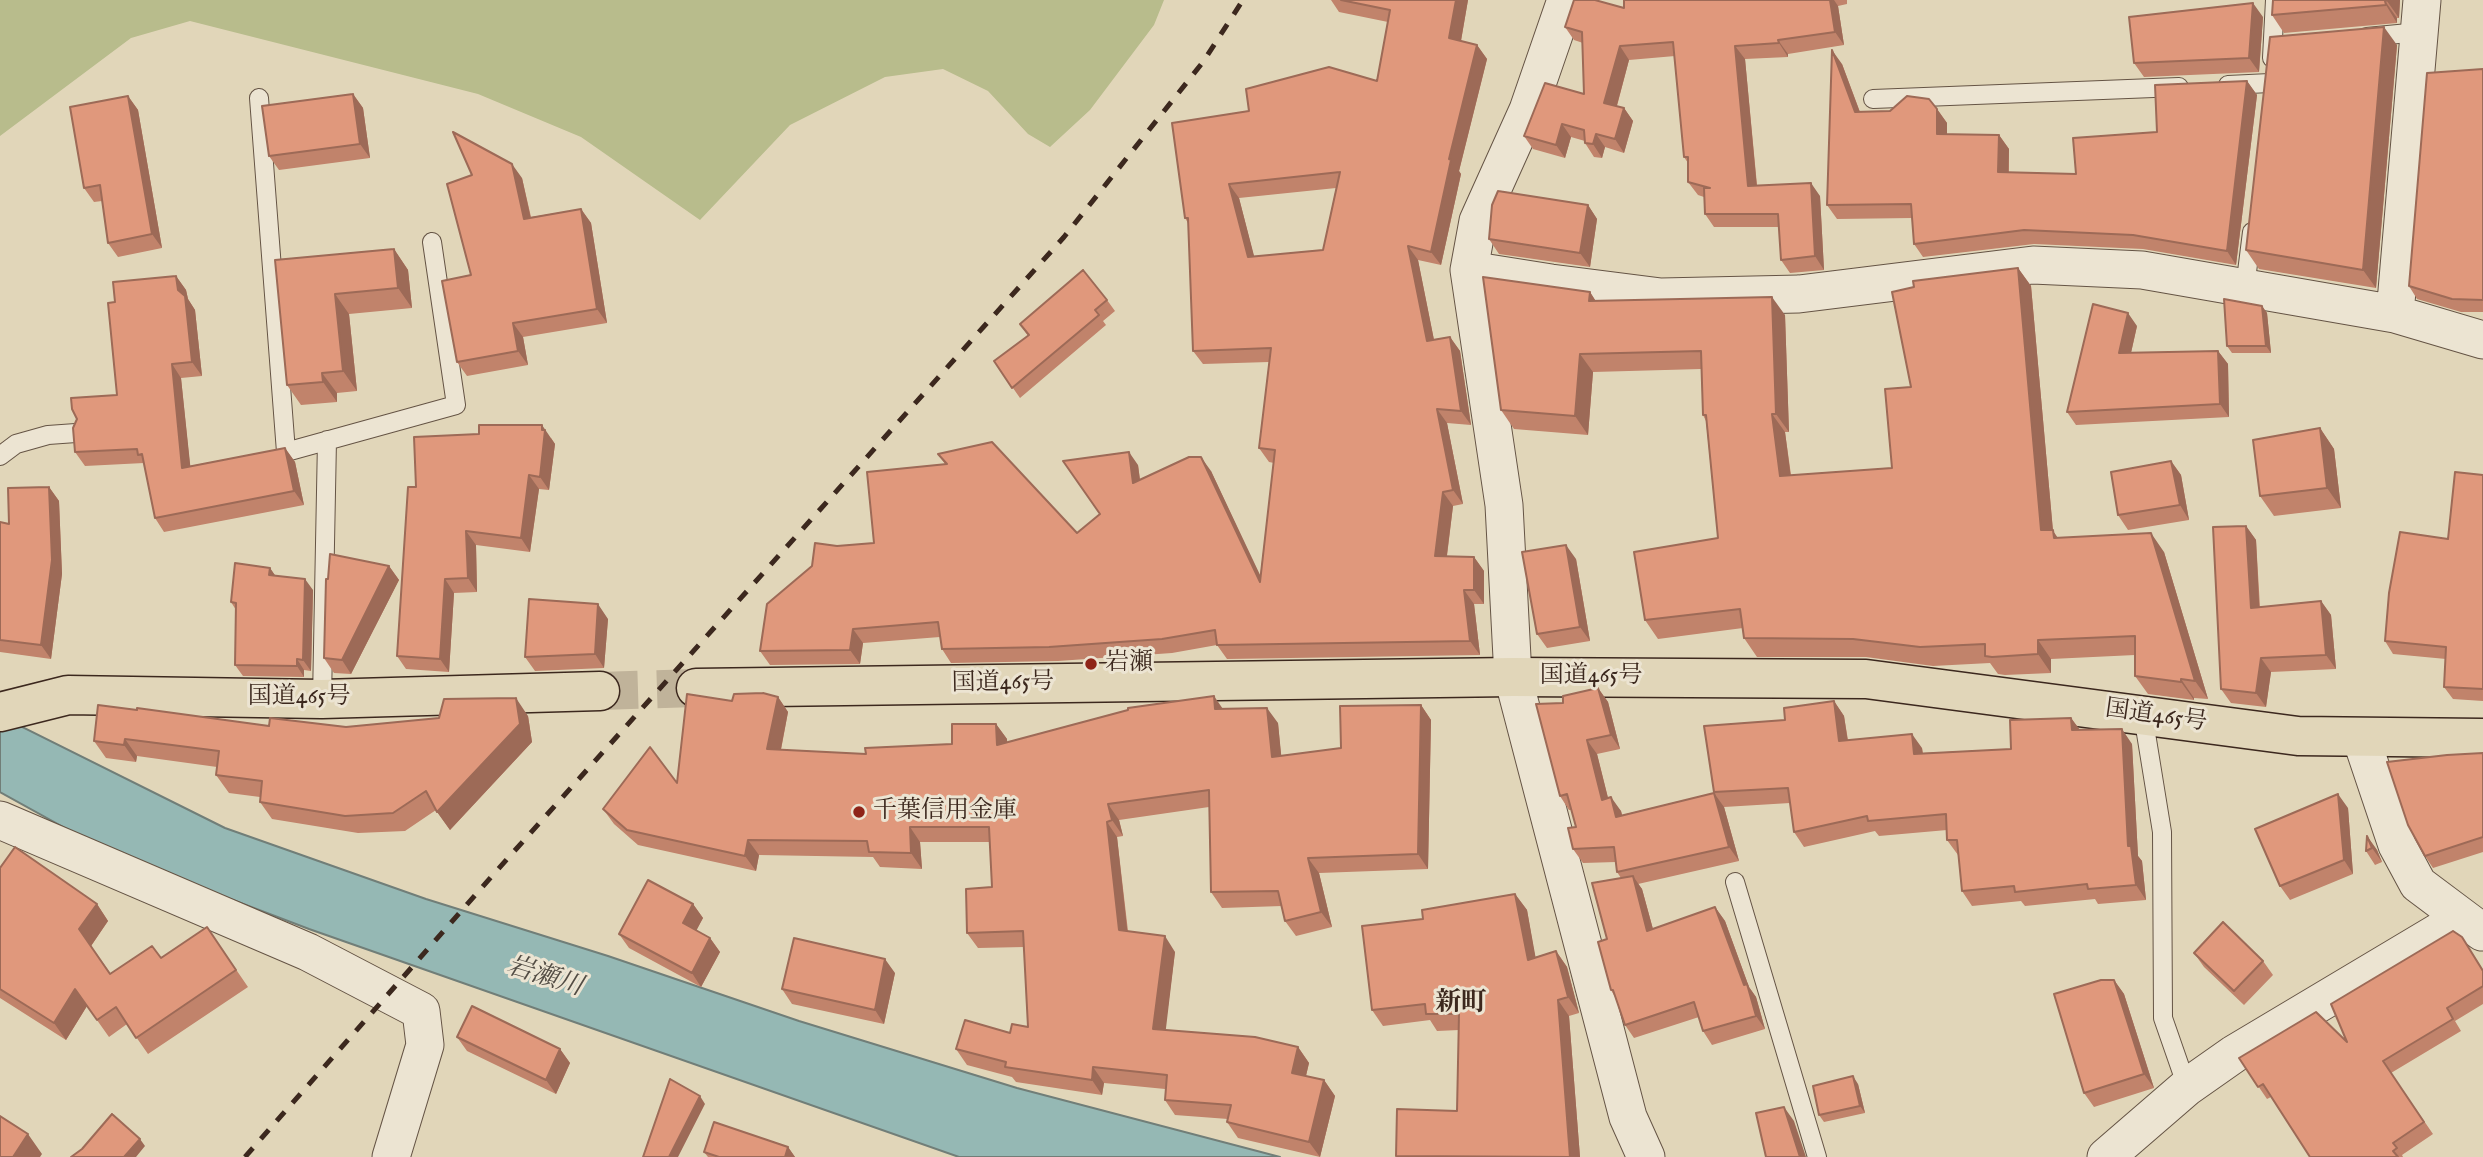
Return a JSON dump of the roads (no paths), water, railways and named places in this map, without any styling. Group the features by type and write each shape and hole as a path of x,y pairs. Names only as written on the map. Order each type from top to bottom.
{"highway":[{"name":"国道465号","path":"696,688 1513,677 1866,679 2298,736 2483,738"},
{"name":"国道465号","path":"3,709 68,695 322,699 600,691"}],"street":[{"path":"1566,0 1528,110 1478,221 1469,270 1504,505 1513,677 1628,1116 1646,1157"},
{"path":"2395,314 2421,16"},
{"path":"1469,270 1551,284 1661,297 1799,294 2034,265 2142,270 2395,314 2483,340"},
{"path":"2106,1157 2187,1087 2234,1054 2473,925 2418,884 2397,845 2361,738"},
{"path":"0,820 308,952 421,1011 425,1045 391,1157"}],"lane":[{"path":"1873,99 2208,86 2269,90 2280,44 2274,0"},
{"path":"2353,38 2421,16"},
{"path":"259,98 286,452 456,405 432,242"},
{"path":"2245,288 2253,220"},
{"path":"0,456 16,444 48,435 76,433"},
{"path":"322,699 327,440"},
{"path":"2143,715 2162,832 2163,1018 2187,1087"},
{"path":"1735,882 1817,1157"}],"water":[{"name":"岩瀬川","path":"0,716 225,828 426,899 608,956 799,1021 1017,1088 1280,1157 959,1157 309,929 112,854 0,792"}],"tunnel":[{"path":"600,691 696,688"}],"railway":[{"path":"245,1157 492,876 1064,237 1203,62 1243,0"}],"place":[{"name":"岩瀬","path":"1091,664"},
{"name":"千葉信用金庫","path":"859,812"}],"district":[{"name":"新町","path":"1461,1005"}]}
